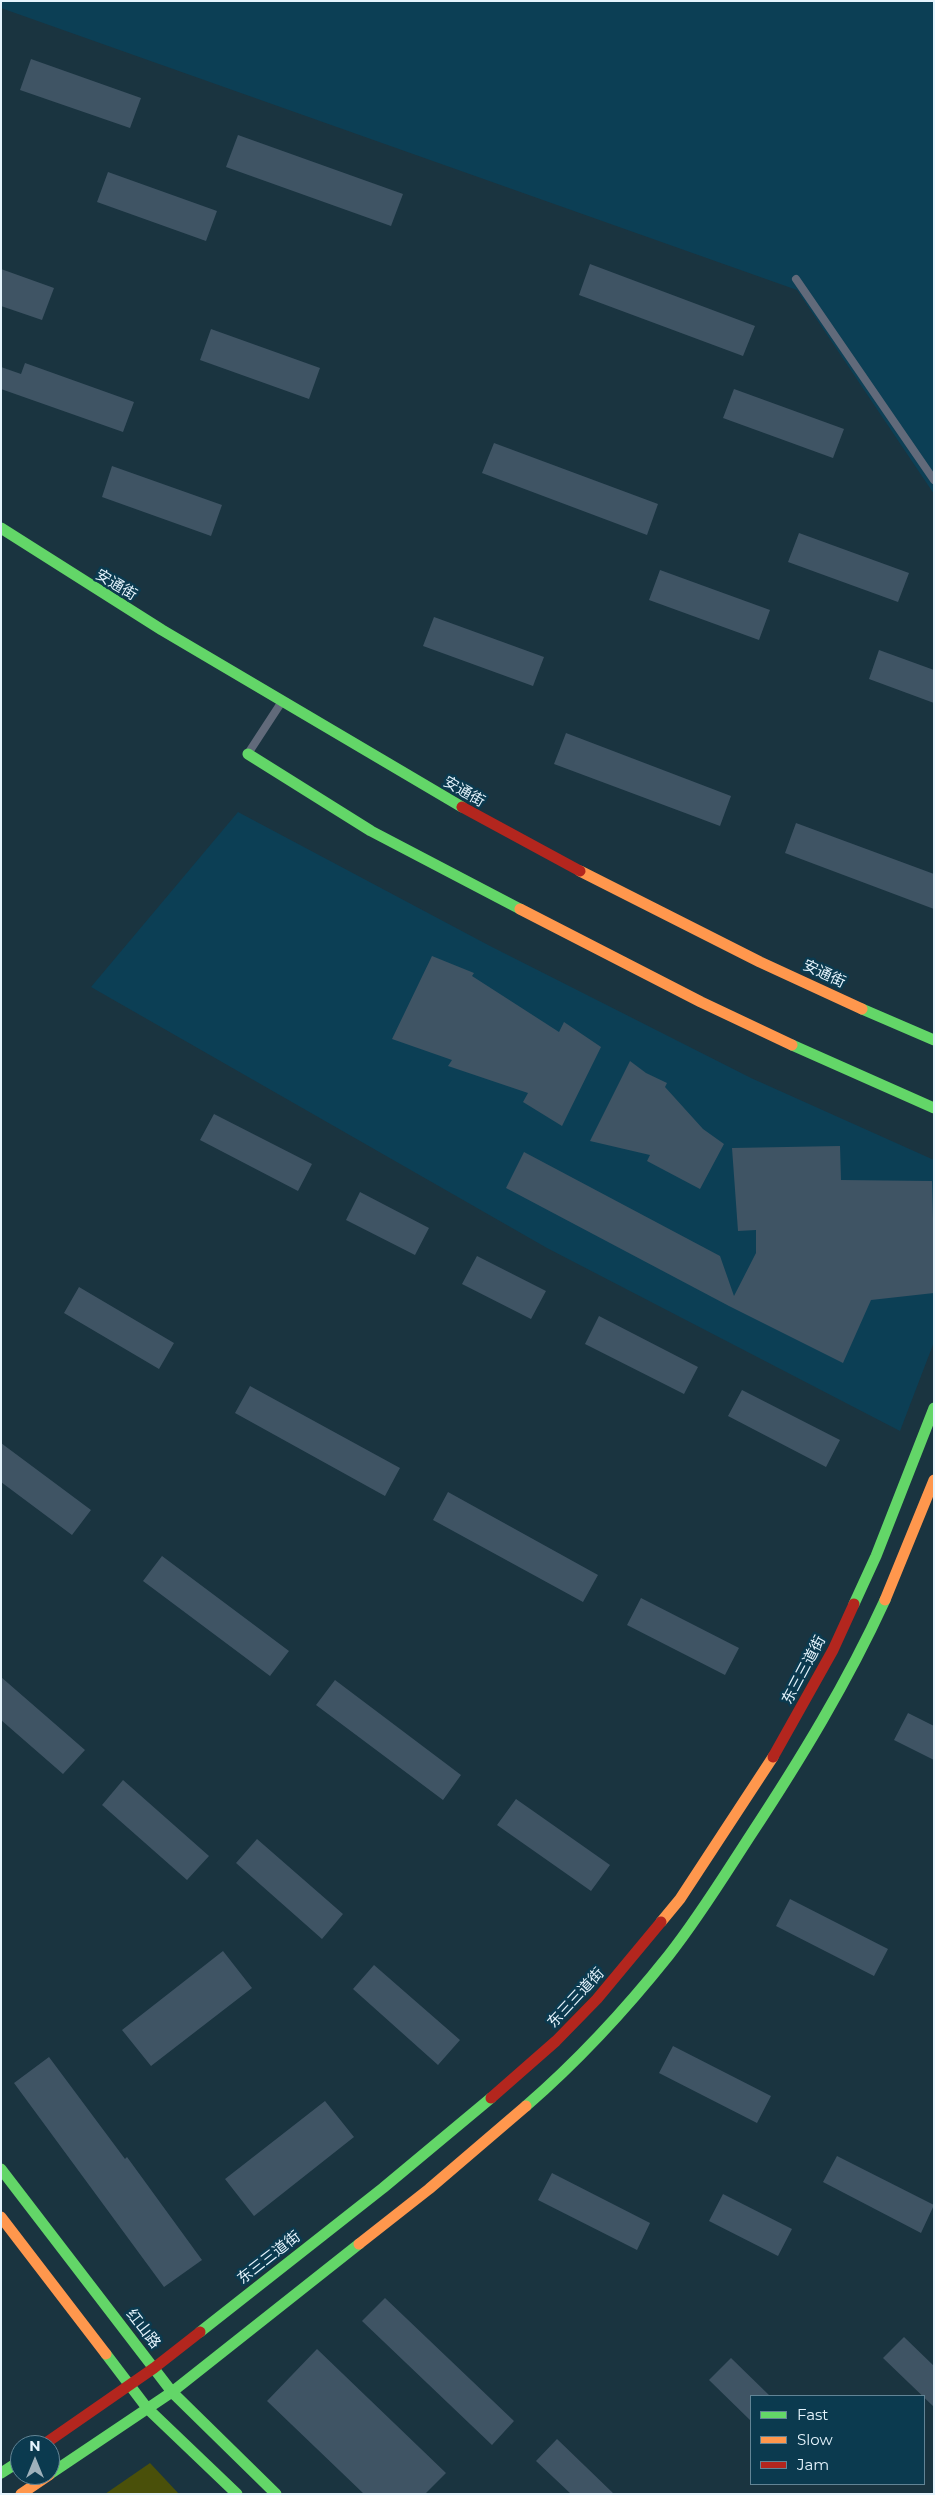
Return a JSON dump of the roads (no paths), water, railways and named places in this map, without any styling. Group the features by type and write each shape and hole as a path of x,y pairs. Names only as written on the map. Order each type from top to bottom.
{"main road":[{"name":"安通街","path":"1,528 64,571 281,702 510,834 739,952 934,1040"},
{"path":"248,754 371,831 456,877 701,1002 808,1054 934,1108"},
{"name":"东三三道街","path":"58,2435 154,2368 468,2118 556,2041 597,1999 639,1950 680,1899 788,1732 833,1650 876,1556 934,1408"},
{"path":"60,2467 172,2392 436,2184 591,2046 626,2007 670,1954 700,1912 802,1757 864,1646 902,1560 934,1480"},
{"name":"红山路","path":"1,2169 172,2392 276,2494"},
{"path":"1,2217 147,2408 237,2494"},
{"path":"21,2494 34,2485"}],"lane":[{"path":"796,279 934,480"},
{"path":"248,754 281,702"}]}
